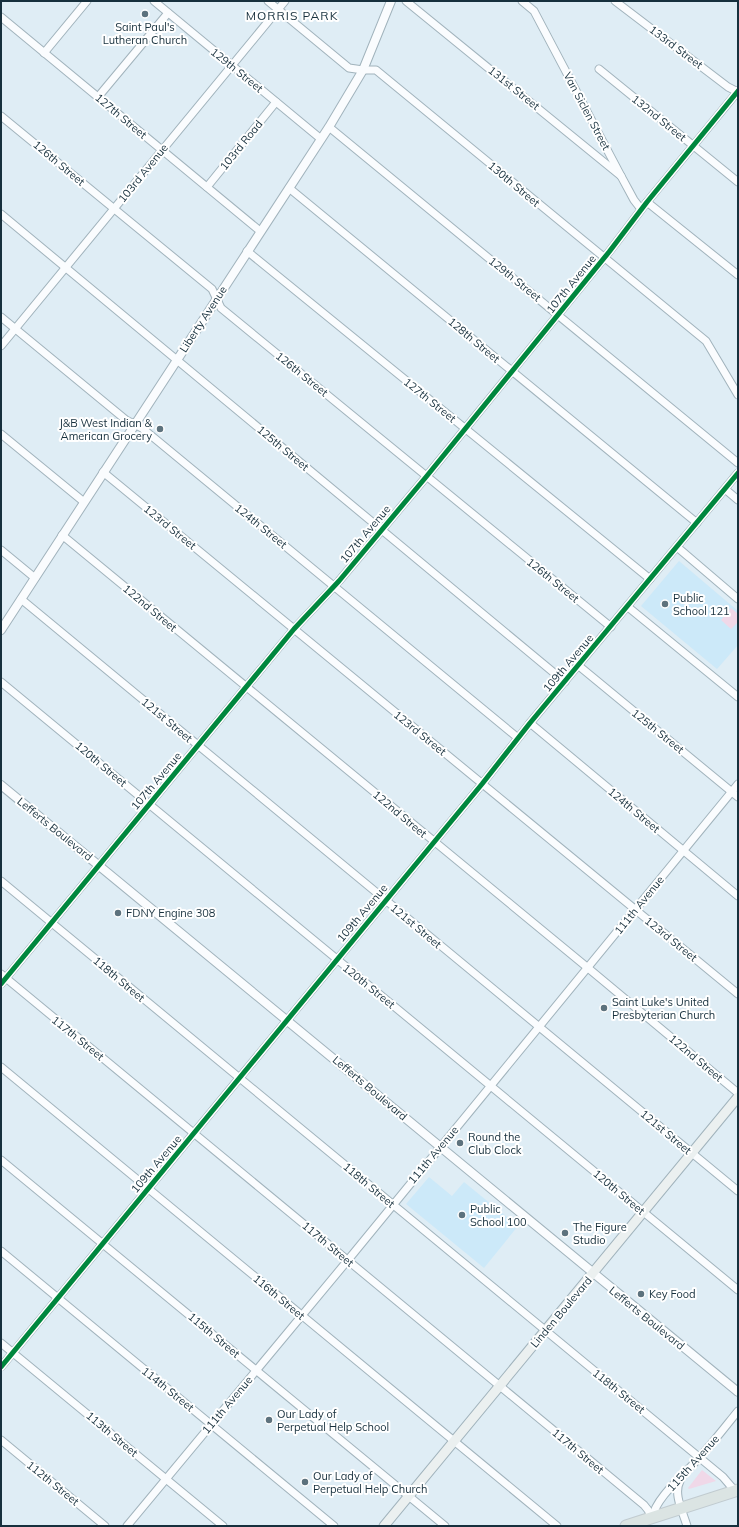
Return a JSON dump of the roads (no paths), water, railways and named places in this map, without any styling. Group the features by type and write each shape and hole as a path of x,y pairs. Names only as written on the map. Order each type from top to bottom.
{"main road":[{"name":"Linden Boulevard","path":"384,1526 738,1097"},
{"path":"626,1526 737,1491"}],"street":[{"path":"44,53 87,1"},
{"name":"129th Street","path":"154,1 320,139"},
{"name":"130th Street","path":"268,1 349,68 376,70 706,341 738,395"},
{"name":"103rd Avenue","path":"1,346 285,1"},
{"name":"Liberty Avenue","path":"1,630 328,127 363,70 391,1"},
{"name":"131st Street","path":"406,1 621,176"},
{"name":"Van Siclen Street","path":"522,1 534,11 621,176 634,200 641,209"},
{"name":"133rd Street","path":"615,1 728,87 738,92"},
{"path":"98,98 168,13"},
{"name":"127th Street","path":"1,17 260,231"},
{"name":"132nd Street","path":"599,69 738,182"},
{"name":"107th Avenue","path":"3,979 52,923 294,629 334,586 426,477 604,258 641,209 738,92"},
{"name":"103rd Road","path":"207,187 276,102"},
{"name":"126th Street","path":"1,116 212,289 221,308 611,627"},
{"name":"129th Street","path":"328,127 738,463"},
{"name":"128th Street","path":"289,188 697,523"},
{"path":"647,202 738,275"},
{"name":"125th Street","path":"1,214 565,682"},
{"name":"127th Street","path":"247,251 650,579"},
{"name":"124th Street","path":"1,317 126,420 142,428 518,738"},
{"path":"1,434 84,502"},
{"name":"123rd Street","path":"103,472 738,994"},
{"name":"109th Avenue","path":"1,1367 482,784 530,723 579,666 738,473"},
{"path":"725,489 738,500"},
{"name":"122nd Street","path":"62,535 738,1093"},
{"path":"677,547 738,599"},
{"path":"1,550 35,578"},
{"name":"121st Street","path":"21,599 738,1191"},
{"path":"628,606 738,697"},
{"name":"125th Street","path":"579,666 738,797"},
{"name":"120th Street","path":"1,682 738,1290"},
{"name":"124th Street","path":"530,723 738,896"},
{"name":"Lefferts Boulevard","path":"1,784 738,1392"},
{"name":"111th Avenue","path":"127,1526 348,1260 738,784"},
{"name":"118th Street","path":"1,881 723,1477 737,1491"},
{"name":"117th Street","path":"3,979 194,1133 644,1505 652,1518"},
{"name":"116th Street","path":"1,1067 558,1526"},
{"name":"115th Street","path":"1,1160 445,1526"},
{"name":"114th Street","path":"1,1251 334,1526"},
{"name":"113th Street","path":"1,1343 223,1526"},
{"name":"115th Avenue","path":"652,1518 654,1510 660,1500 700,1458 738,1411"},
{"name":"112th Street","path":"1,1440 105,1526"},
{"path":"682,1477 677,1490 687,1526"}],"place":[{"name":"Saint Paul's Lutheran Church","path":"145,14"},
{"name":"J&B West Indian & American Grocery","path":"160,429"},
{"name":"Public School 121","path":"665,604"},
{"name":"FDNY Engine 308","path":"118,913"},
{"name":"Saint Luke's United Presbyterian Church","path":"604,1008"},
{"name":"Round the Club Clock","path":"460,1143"},
{"name":"Public School 100","path":"462,1215"},
{"name":"The Figure Studio","path":"565,1233"},
{"name":"Key Food","path":"641,1294"},
{"name":"Our Lady of Perpetual Help School","path":"269,1420"},
{"name":"Our Lady of Perpetual Help Church","path":"305,1482"}],"district":[{"name":"MORRIS PARK","path":"292,15"}]}
